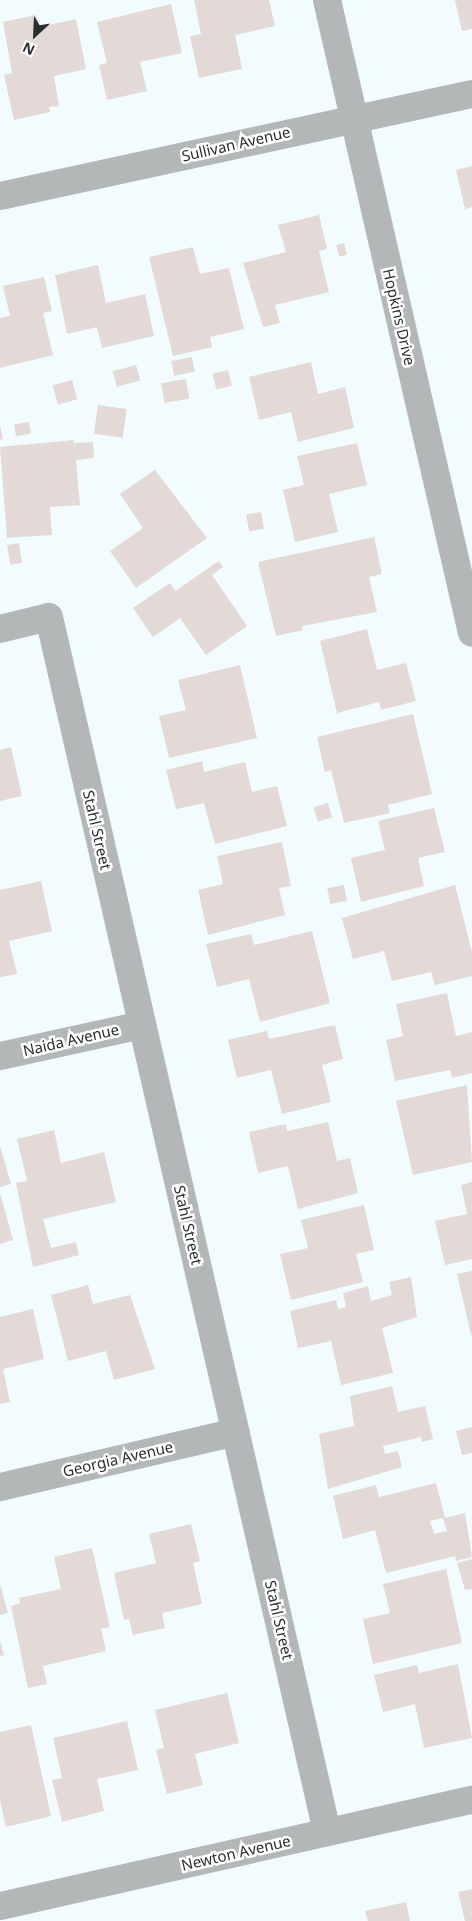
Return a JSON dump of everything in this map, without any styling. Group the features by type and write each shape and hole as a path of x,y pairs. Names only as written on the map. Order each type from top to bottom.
{"street":[{"name":"Hopkins Drive","path":"326,0 472,633"},
{"name":"Sullivan Avenue","path":"0,196 353,117 472,94"},
{"name":"Stahl Street","path":"0,629 49,618 327,1832"},
{"name":"Naida Avenue","path":"0,1056 142,1024"},
{"name":"Georgia Avenue","path":"0,1487 236,1432"},
{"name":"Newton Avenue","path":"0,1906 472,1800"}],"building":[{"path":"194,0 269,0 275,26 235,35 242,69 199,78 190,36 201,34"},
{"path":"455,0 472,0 472,29 462,31"},
{"path":"171,4 182,53 140,62 147,91 107,100 99,65 107,63 97,22"},
{"path":"36,15 39,27 76,19 86,69 54,76 59,106 49,107 50,112 14,120 4,75 12,73 3,22"},
{"path":"472,166 472,207 465,209 456,170"},
{"path":"319,215 327,249 319,251 329,292 275,305 280,323 263,327 243,263 286,252 278,225"},
{"path":"344,243 347,255 339,257 336,245"},
{"path":"193,247 200,274 229,268 244,329 210,337 212,347 173,356 149,257"},
{"path":"98,265 106,303 145,294 154,336 102,348 97,327 67,334 55,275"},
{"path":"44,277 52,311 43,313 53,355 0,368 0,318 10,316 3,286"},
{"path":"192,357 195,372 174,376 171,361"},
{"path":"311,362 318,394 345,387 354,428 298,442 291,412 259,420 249,377"},
{"path":"136,365 140,380 117,387 113,371"},
{"path":"228,370 232,386 216,389 212,374"},
{"path":"186,379 189,399 164,403 161,383"},
{"path":"72,380 77,399 58,404 53,385"},
{"path":"98,405 127,409 123,438 94,434"},
{"path":"29,422 31,434 16,436 14,424"},
{"path":"0,425 3,439 0,440"},
{"path":"74,440 75,453 75,443 93,442 94,458 76,460 80,505 50,507 52,535 7,538 0,447"},
{"path":"357,443 367,485 329,494 338,532 295,542 283,490 304,485 297,456"},
{"path":"155,470 207,538 136,588 110,551 143,528 120,494"},
{"path":"261,512 264,529 249,531 246,515"},
{"path":"374,537 382,574 369,577 377,612 302,626 303,630 276,636 258,562"},
{"path":"19,543 22,563 10,565 7,545"},
{"path":"219,561 223,567 212,575 247,626 206,655 180,618 153,637 133,608 170,583 175,591"},
{"path":"367,629 377,670 406,663 416,701 381,710 379,702 337,713 320,641"},
{"path":"240,665 257,738 169,758 159,716 186,710 178,680"},
{"path":"413,714 432,794 388,805 390,813 344,823 331,770 325,772 317,737"},
{"path":"11,747 22,796 0,801 0,750"},
{"path":"202,761 204,772 245,762 252,792 277,786 287,826 215,844 204,803 176,809 166,770"},
{"path":"328,803 332,817 318,822 314,807"},
{"path":"434,808 445,852 418,858 424,886 361,902 351,858 385,850 378,821"},
{"path":"282,842 291,886 279,888 285,915 208,935 198,890 223,884 217,856"},
{"path":"41,881 52,931 9,941 17,974 0,977 0,890"},
{"path":"344,885 347,901 330,904 327,888"},
{"path":"455,885 472,952 472,976 435,985 431,972 392,981 384,951 353,959 342,918"},
{"path":"312,931 330,1003 260,1022 249,979 217,987 206,944 251,934 254,945"},
{"path":"447,993 456,1036 472,1032 472,1073 452,1078 450,1070 395,1081 386,1040 403,1036 396,1004"},
{"path":"335,1025 343,1059 322,1065 331,1102 282,1114 271,1070 237,1078 228,1040 267,1031 269,1039"},
{"path":"467,1085 472,1162 413,1175 396,1101"},
{"path":"328,1122 337,1161 350,1158 358,1193 298,1209 288,1166 258,1173 249,1132 286,1124 287,1131"},
{"path":"54,1130 61,1163 104,1152 116,1202 43,1219 51,1248 76,1242 79,1255 33,1267 16,1183 27,1181 17,1139"},
{"path":"0,1146 11,1184 0,1187"},
{"path":"472,1182 472,1259 445,1265 435,1221 467,1214 461,1185"},
{"path":"0,1193 13,1240 0,1244"},
{"path":"364,1205 374,1250 356,1254 363,1282 291,1300 280,1254 308,1248 301,1220"},
{"path":"472,1271 472,1335 471,1335 457,1274"},
{"path":"411,1277 417,1317 382,1328 393,1373 341,1385 331,1341 298,1348 290,1311 336,1300 338,1309 346,1307 343,1293 368,1286 371,1301 392,1295 389,1282"},
{"path":"88,1285 93,1304 130,1295 155,1369 114,1380 106,1351 68,1361 51,1295"},
{"path":"33,1309 44,1359 3,1369 10,1402 0,1404 0,1317"},
{"path":"392,1386 398,1412 425,1406 433,1439 422,1442 421,1437 383,1446 385,1454 398,1451 402,1467 328,1489 319,1434 354,1426 350,1396"},
{"path":"472,1427 472,1453 462,1455 456,1431"},
{"path":"436,1483 445,1518 465,1513 472,1557 456,1561 455,1556 386,1573 375,1530 343,1539 333,1496 376,1485 379,1497","holes":["443,1518 447,1531 434,1534 430,1521"]},
{"path":"191,1524 200,1561 193,1563 202,1604 162,1613 165,1628 133,1635 129,1619 124,1620 114,1573 156,1563 149,1534"},
{"path":"92,1548 110,1627 101,1629 106,1651 43,1666 47,1684 28,1688 11,1606 20,1603 19,1598 61,1589 54,1557"},
{"path":"472,1559 472,1589 465,1590 457,1563"},
{"path":"446,1569 462,1643 373,1664 363,1619 390,1613 383,1584"},
{"path":"0,1584 8,1613 0,1615"},
{"path":"0,1641 4,1655 0,1656"},
{"path":"458,1664 472,1738 424,1748 415,1704 383,1712 374,1675 417,1665 419,1673"},
{"path":"227,1693 239,1743 195,1754 203,1785 167,1794 156,1750 164,1748 155,1710"},
{"path":"127,1721 138,1770 97,1779 104,1811 62,1822 52,1780 62,1778 53,1738"},
{"path":"31,1725 51,1816 6,1827 0,1800 0,1732"},
{"path":"472,1889 472,1921 465,1921 458,1892"},
{"path":"406,1902 410,1921 368,1921 365,1911"}]}
